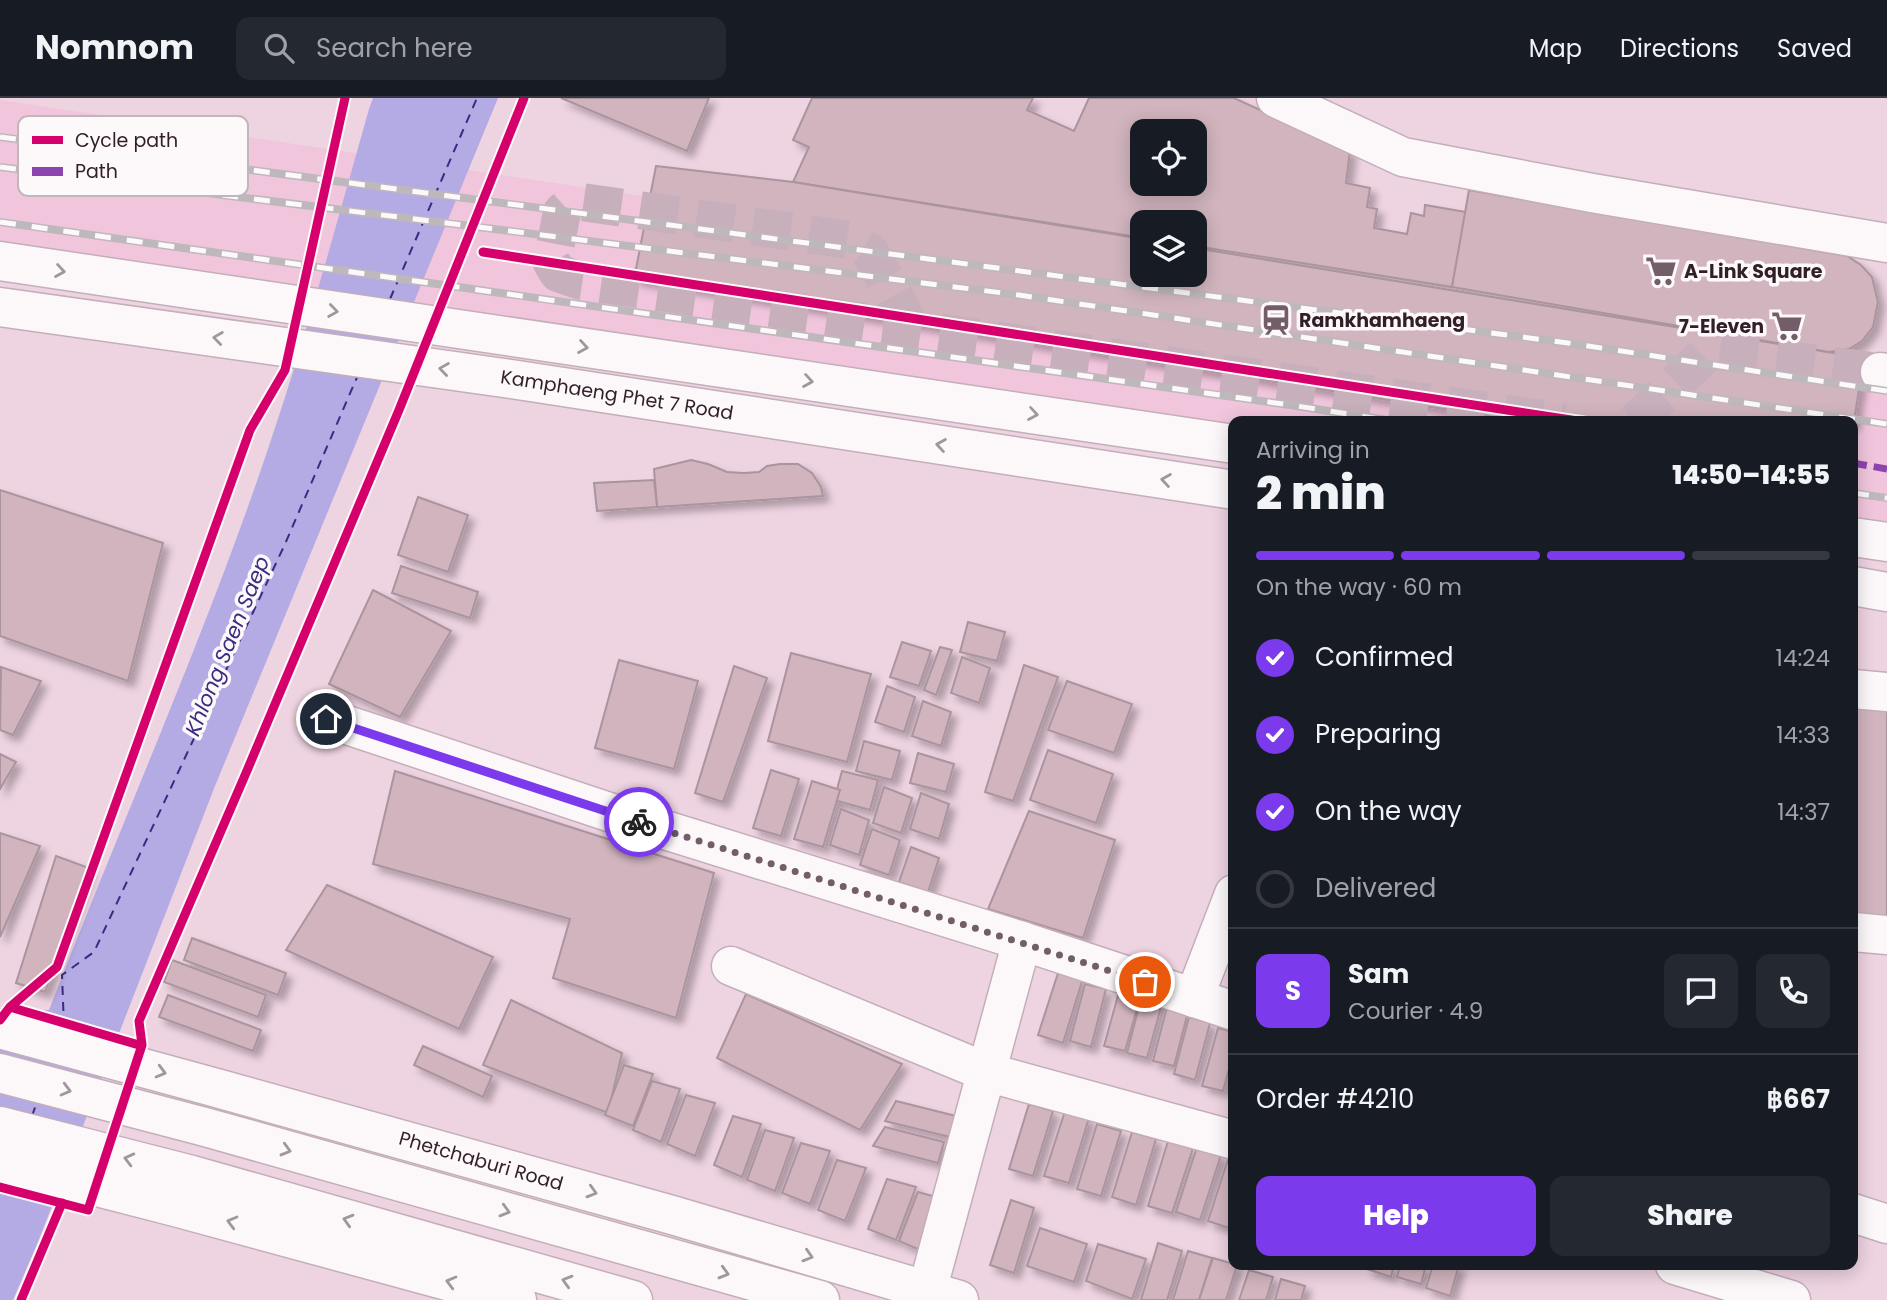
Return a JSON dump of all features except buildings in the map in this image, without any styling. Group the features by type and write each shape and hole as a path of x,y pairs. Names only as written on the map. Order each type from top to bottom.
{"street":[{"path":"1276,98 1403,157 1592,193 1875,241 1876,250 1887,268"},
{"path":"0,261 120,281 1228,443"},
{"name":"Kamphaeng Phet 7 Road","path":"0,307 511,379 1228,490"},
{"path":"1858,538 1887,542"},
{"path":"1858,587 1887,592"},
{"path":"1858,689 1887,692"},
{"path":"326,719 633,820 1021,941 1228,1009"},
{"path":"1194,998 1228,910"},
{"path":"1858,932 1887,934"},
{"path":"927,1297 1021,941"},
{"path":"731,966 986,1072 1228,1138"},
{"name":"Phetchaburi Road","path":"0,1029 672,1215 927,1297"},
{"path":"0,1073 205,1127 820,1300"},
{"path":"0,1126 192,1175 633,1300"},
{"path":"115,1127 725,1300"},
{"path":"0,1162 517,1300"},
{"path":"1858,1215 1887,1224"},
{"path":"1692,1270 1791,1300"}],"shaded area":[{"path":"0,100 107,116 18,116 18,196 248,196 248,137 1130,269 1130,287 1207,287 1207,281 1887,382 1887,534 1858,530 1858,416 1228,416 1228,436 0,254"}],"water":[{"name":"Khlong Saen Saep","path":"373,98 498,98 215,786 38,1242 13,1300 0,1300 0,1046 22,1012 49,1010 190,661 282,407"}],"ferry route":[{"path":"390,299 477,98"},
{"path":"64,1027 62,975 94,952 285,544 358,375"},
{"path":"32,1116 37,1102"},
{"path":"0,1189 3,1182"}],"tunnel":[{"path":"582,202 849,240 870,252 912,328 581,281 558,273 552,263 562,212 570,205 582,202"},
{"path":"912,328 1522,416"},
{"path":"1641,416 1710,350 1880,372"}],"railway":[{"path":"0,137 18,139"},
{"path":"0,167 18,169"},
{"path":"248,170 1568,343 1887,391"},
{"path":"231,196 1019,295 1833,416"},
{"path":"0,222 1361,416"},
{"path":"1858,420 1887,424"},
{"path":"1858,494 1887,498"}],"marked path":[{"path":"1858,464 1887,469"}],"cycle path":[{"path":"0,1020 10,1007 57,967 250,430 285,370 345,98"},
{"path":"0,1187 88,1210 142,1045 139,1021 399,410 524,98"},
{"path":"483,252 1545,416"},
{"path":"13,1008 139,1045"},
{"path":"21,1300 62,1203"}],"way so far":[{"path":"639,822 1145,982"}],"place":[{"name":"A-Link Square","path":"1661,271"},
{"name":"Ramkhamhaeng","path":"1276,320"},
{"name":"7-Eleven","path":"1787,326"}],"route":[{"path":"326,719 639,822"}]}
